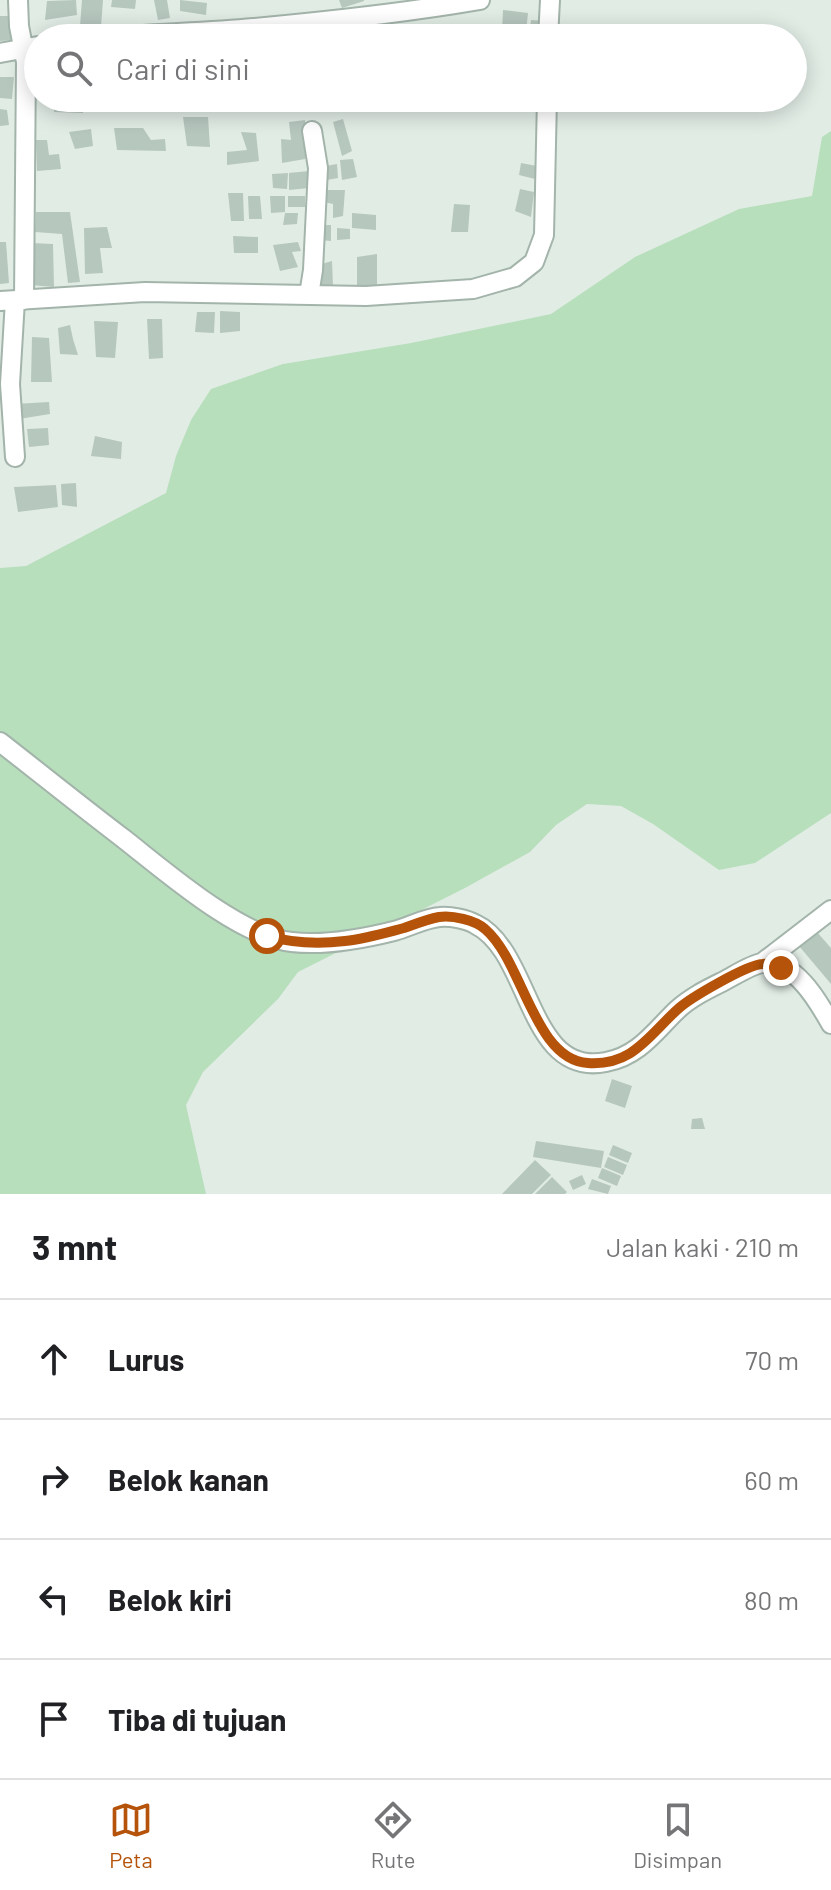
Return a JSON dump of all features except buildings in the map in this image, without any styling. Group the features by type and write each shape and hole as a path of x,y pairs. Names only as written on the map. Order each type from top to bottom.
{"street":[{"path":"18,0 24,24"},
{"path":"299,24 480,0"},
{"path":"549,24 550,0"},
{"path":"0,53 24,48"},
{"path":"15,457 10,384 24,99"},
{"path":"13,300 145,292 366,296 473,289 515,277 534,262 544,235 547,112"},
{"path":"309,295 318,168 312,131"},
{"path":"0,742 193,893 267,936 292,942 344,941 393,931 441,916 470,921 484,928 500,945 550,1042 569,1058 586,1064 605,1063 639,1050 680,1007 701,993 762,963 831,910"},
{"path":"762,963 781,968 804,981 831,1024"}],"green space":[{"path":"831,131 831,813 755,863 719,870 653,824 621,806 587,804 556,825 530,852 298,972 278,999 203,1072 186,1105 206,1194 0,1194 0,568 26,566 166,493 176,456 191,420 211,389 283,364 411,343 551,314 635,257 739,209 812,196 822,137"}],"route":[{"path":"267,936 292,942 344,941 393,931 441,916 470,921 484,928 500,945 550,1042 569,1058 586,1064 605,1063 639,1050 680,1007 738,974 762,963 781,968"}]}
